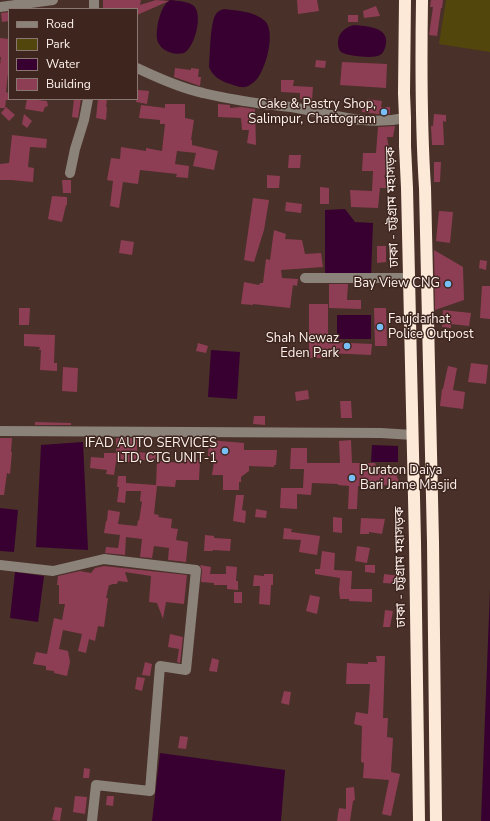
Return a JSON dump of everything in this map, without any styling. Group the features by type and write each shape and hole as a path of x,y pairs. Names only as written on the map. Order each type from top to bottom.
{"highway":[{"name":"ঢাকা - চট্টগ্রাম মহাসড়ক","path":"405,0 404,93 413,435 419,821"},
{"path":"422,0 421,93 423,119 422,147 425,188 433,542 436,821"}],"street":[{"path":"0,7 53,0"},
{"path":"138,68 180,86 202,93 263,104 296,107 321,114 355,119 380,122 405,118"},
{"path":"70,173 88,100"},
{"path":"305,278 409,278"},
{"path":"0,431 373,433 413,435"},
{"path":"0,565 53,571 104,559 196,570 186,670 160,666 150,791 96,785 92,821"}],"green space":[{"path":"446,0 490,0 490,52 439,44"}],"water":[{"path":"170,0 188,3 194,6 197,10 198,23 194,38 188,50 184,53 175,54 166,51 160,46 157,40 158,21 163,8"},
{"path":"224,9 256,15 265,21 268,26 270,41 264,67 257,79 252,84 247,86 238,86 221,80 214,75 209,67 211,31 214,18 218,12"},
{"path":"354,25 376,28 384,34 386,44 381,54 367,57 349,55 341,52 338,46 340,34 348,27"},
{"path":"345,209 355,222 373,223 371,276 325,275 325,210"},
{"path":"337,315 371,315 371,339 337,339"},
{"path":"211,350 240,352 237,399 208,397"},
{"path":"83,442 88,550 36,547 41,445"},
{"path":"372,445 398,446 398,462 371,462"},
{"path":"0,508 18,510 14,552 0,551"},
{"path":"15,572 44,576 38,622 10,618"},
{"path":"490,589 490,821 481,821"},
{"path":"160,753 285,770 281,821 152,821"}],"building":[{"path":"103,0 141,0 140,5 156,0 169,1 138,15 138,8 103,8"},
{"path":"297,0 317,0 319,11 298,14"},
{"path":"431,0 443,0 437,36 429,35 433,7 430,7"},
{"path":"376,6 380,16 364,18 363,11"},
{"path":"8,12 8,21 2,22 1,13"},
{"path":"348,15 358,15 358,22 348,22"},
{"path":"0,38 8,39 8,73 6,92 8,93 8,100 6,100 5,108 0,108"},
{"path":"316,60 326,61 325,68 315,67"},
{"path":"342,62 387,64 386,88 340,85"},
{"path":"175,68 191,70 191,68 199,69 198,77 201,77 200,86 174,77"},
{"path":"281,80 294,80 293,86 313,87 312,100 300,99 300,93 281,92"},
{"path":"138,90 149,91 147,104 136,102 138,100"},
{"path":"367,99 382,101 381,107 390,107 390,114 362,112 362,105 366,106"},
{"path":"27,100 47,101 48,106 45,107 43,112 25,109"},
{"path":"74,100 81,100 78,118 72,117"},
{"path":"98,100 107,100 106,120 96,118"},
{"path":"165,104 185,104 185,118 194,120 191,140 192,145 218,151 214,170 193,166 196,153 177,151 175,164 189,166 188,178 176,177 177,174 140,170 138,184 123,182 119,208 110,206 113,181 107,180 111,158 120,159 121,147 146,151 146,148 162,151 165,124 160,124 160,120 139,118 141,105 165,108"},
{"path":"218,104 230,105 230,108 241,107 255,109 256,145 247,143 249,130 242,130 241,118 218,117"},
{"path":"6,107 15,115 9,121 1,113"},
{"path":"24,114 32,121 27,128 22,124"},
{"path":"434,114 446,115 446,122 443,121 444,145 432,145 431,126 433,126"},
{"path":"395,126 393,137 387,137 390,155 388,188 380,188 378,208 351,207 350,190 372,191 373,171 362,171 363,153 376,153 378,127"},
{"path":"12,135 47,139 46,148 30,147 28,167 34,168 33,182 0,180 0,164 9,163"},
{"path":"289,155 301,155 300,168 288,168"},
{"path":"434,162 441,162 440,182 434,182"},
{"path":"267,175 280,176 279,188 267,188"},
{"path":"62,180 71,180 71,193 63,193"},
{"path":"320,187 329,188 329,204 320,204"},
{"path":"52,196 67,197 67,205 62,222 48,219"},
{"path":"253,198 269,200 264,230 254,262 244,260"},
{"path":"286,202 302,204 301,213 285,211"},
{"path":"439,211 453,212 450,243 436,241"},
{"path":"274,230 286,234 285,239 302,240 305,254 321,253 323,267 281,270 282,278 298,279 297,286 293,285 290,308 241,304 244,282 259,285 260,283 263,283 266,259 270,260"},
{"path":"121,240 134,242 132,255 119,253"},
{"path":"377,246 386,246 386,262 377,263"},
{"name":"Bay View CNG","path":"434,250 463,267 464,300 435,310"},
{"path":"480,260 487,261 486,270 479,268"},
{"path":"329,284 348,284 347,300 361,300 361,309 329,308"},
{"path":"482,286 490,286 490,319 480,318"},
{"path":"309,304 328,304 328,342 372,344 371,355 328,353 328,358 309,358"},
{"path":"19,308 30,308 29,325 19,325"},
{"name":"Faujdarhat Police Outpost","path":"374,308 386,308 387,346 375,346"},
{"path":"443,310 471,313 469,326 451,324 451,328 442,327"},
{"path":"24,334 55,335 54,363 57,363 57,371 40,370 40,347 24,346"},
{"path":"198,343 208,346 206,353 196,351"},
{"path":"471,363 488,365 486,384 468,382"},
{"path":"448,366 457,368 453,390 465,392 463,409 440,406 442,389"},
{"path":"63,367 78,368 77,392 62,391"},
{"path":"308,390 309,399 296,401 295,392"},
{"path":"340,401 351,401 352,418 341,418"},
{"path":"254,416 265,416 265,425 253,424"},
{"path":"35,422 71,423 71,425 35,425"},
{"path":"0,438 12,438 10,474 7,473 4,495 0,495"},
{"path":"116,438 137,438 137,452 156,454 155,462 137,459 137,462 116,462 114,475 106,474 107,470 90,468 91,457 104,458 104,453 116,453"},
{"path":"209,440 244,443 244,450 277,450 276,465 274,465 274,467 249,466 249,471 241,477 241,482 239,482 239,490 223,490 223,475 212,475 215,456 208,456"},
{"path":"351,440 352,463 375,463 376,466 393,466 399,482 377,487 358,486 357,509 348,509 349,486 312,483 311,495 297,494 297,509 280,508 281,488 303,488 304,469 290,469 291,448 307,448 307,463 340,463 339,441"},
{"path":"184,459 200,460 199,480 176,480 175,487 157,486 154,514 159,515 158,517 172,519 171,528 178,529 176,540 188,542 186,562 168,560 169,548 154,546 152,558 140,557 142,539 126,537 125,555 105,553 106,547 118,548 120,535 104,533 108,510 120,512 118,524 137,526 138,520 139,521 142,502 140,501 141,491 126,491 125,503 117,502 119,487 117,487 118,476 126,476 126,483 156,485 157,461 183,463"},
{"path":"236,495 244,495 242,510 246,511 245,523 233,521"},
{"path":"256,509 267,511 266,518 255,517"},
{"path":"333,517 342,518 342,533 333,532"},
{"path":"361,518 385,519 382,534 369,532 369,534 360,534"},
{"path":"284,528 292,529 291,532 320,536 317,555 299,552 301,540 283,539"},
{"path":"205,535 214,536 214,538 231,539 230,551 204,551"},
{"path":"357,546 370,548 367,563 355,561"},
{"path":"322,551 335,553 334,570 352,571 351,589 372,589 372,602 340,599 340,578 315,574 315,569 320,569"},
{"path":"200,565 211,567 210,574 226,574 226,566 237,567 236,581 238,581 238,590 227,589 227,585 214,585 214,583 201,582 202,570"},
{"path":"365,565 375,565 375,573 365,572"},
{"path":"104,566 187,575 184,604 166,602 163,619 157,603 149,602 151,576 125,572 128,582 118,581 117,584 109,585 106,598 108,598 104,627 98,626 95,641 89,639 86,653 78,651 82,634 63,630 59,649 68,651 70,662 67,676 54,673 54,671 46,670 46,666 33,664 36,652 47,654 54,618 62,620 65,604 59,604 59,585 57,585 58,576 80,571 91,573 95,568"},
{"path":"264,574 273,574 270,605 259,604 260,586 253,586 254,575 264,576"},
{"path":"384,574 400,576 399,584 383,583"},
{"path":"234,592 242,592 242,603 234,603"},
{"path":"310,595 320,597 317,614 306,611"},
{"path":"385,610 393,611 390,627 383,627"},
{"path":"170,634 183,637 180,663 177,662 179,649 168,647"},
{"path":"376,656 385,656 383,718 388,718 387,737 393,738 391,772 400,774 391,816 382,814 389,780 363,778 364,763 361,762 362,726 354,724 356,712 368,714 370,684 346,684 347,663 368,664 368,662 377,662"},
{"path":"212,658 219,660 217,672 209,671"},
{"path":"145,662 152,664 150,676 142,675"},
{"path":"137,677 145,678 142,691 135,689"},
{"path":"284,691 291,692 289,705 281,703"},
{"path":"180,736 188,737 186,749 178,748"},
{"path":"84,768 90,769 89,778 83,778"},
{"path":"354,787 355,800 353,801 350,821 337,821 339,808 346,809 346,788"},
{"path":"75,796 87,797 85,814 73,812"},
{"path":"107,796 114,796 113,806 106,805"},
{"path":"55,807 62,808 60,821 52,820"}],"place":[{"name":"Cake & Pastry Shop, Salimpur, Chattogram","path":"384,112"},
{"name":"Bay View CNG","path":"448,284"},
{"name":"Faujdarhat Police Outpost","path":"380,327"},
{"name":"Shah Newaz Eden Park","path":"347,346"},
{"name":"IFAD AUTO SERVICES LTD, CTG UNIT-1","path":"225,451"},
{"name":"Puraton Daiya Bari Jame Masjid","path":"352,478"}]}
